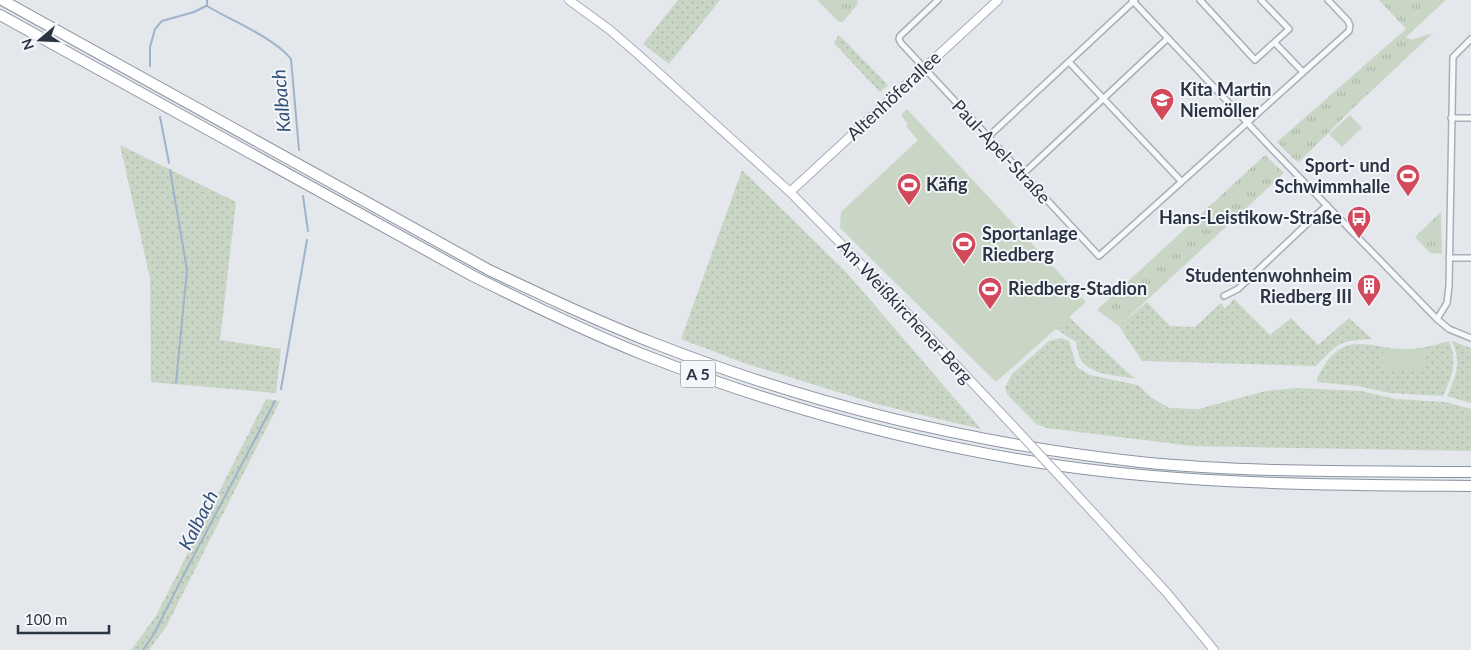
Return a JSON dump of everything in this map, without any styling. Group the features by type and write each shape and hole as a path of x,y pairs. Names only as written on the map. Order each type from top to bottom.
{"highway":[{"name":"A 5","path":"2,0 489,270 562,305 654,343 754,380 890,418 1000,442 1062,452 1141,462 1241,469 1471,472"},
{"name":"A 5","path":"0,15 473,276 600,336 671,365 746,392 888,432 1000,456 1070,467 1142,476 1242,483 1471,486"}],"main road":[{"name":"Am Weißkirchener Berg","path":"570,0 610,30 640,56 790,192 859,262 1065,482 1167,593 1214,650"},
{"name":"Altenhöferallee","path":"790,192 998,0"}],"street":[{"name":"Paul-Apel-Straße","path":"938,0 900,36 901,44 1099,256 1181,181"},
{"path":"988,137 1133,0 1247,122 1437,319 1457,334 1471,338"},
{"path":"1200,0 1255,60 1289,29 1261,0"},
{"path":"1069,62 1181,181 1349,31 1348,21 1328,0"},
{"path":"1022,174 1168,38"},
{"path":"1437,319 1447,303 1452,65 1453,57 1471,39"},
{"path":"1275,43 1303,72"},
{"path":"1451,118 1471,118"},
{"path":"1224,296 1238,289 1327,205"},
{"path":"1449,258 1471,258"}],"green space":[{"path":"678,0 720,0 669,64 643,44"},
{"path":"817,0 858,1 857,5 843,22 839,22"},
{"path":"1379,0 1446,0 1406,37 1411,40 1433,33 1299,162 1295,160 1277,142 1406,29"},
{"path":"839,35 888,85 880,92 834,43"},
{"name":"Sportanlage Riedberg","path":"907,109 1086,302 996,382 840,228 841,212 918,140 906,126 908,124 901,115"},
{"path":"1350,115 1362,128 1342,147 1329,134"},
{"path":"120,145 236,202 220,340 281,349 276,393 151,382 150,278"},
{"path":"1265,155 1284,173 1119,326 1097,310"},
{"path":"742,170 847,273 981,429 880,405 744,363 681,339"},
{"path":"1441,212 1442,254 1430,253 1415,237"},
{"path":"1234,299 1270,335 1291,318 1318,345 1349,318 1372,339 1340,344 1316,366 1142,361 1119,326 1147,302 1170,326 1195,327 1221,303 1225,309"},
{"path":"1069,317 1136,379 1097,372 1084,364 1079,356 1076,342 1056,329"},
{"path":"1061,338 1069,341 1077,367 1090,375 1138,385 1151,397 1169,408 1198,409 1266,391 1297,388 1362,391 1395,399 1446,402 1471,409 1471,451 1192,446 1047,428 1036,424 1007,394 1005,387 1012,374 1049,341"},
{"path":"1449,341 1453,356 1453,369 1443,396 1390,393 1357,386 1317,382 1319,374 1327,361 1336,352 1354,344 1412,349"},
{"path":"1452,341 1471,348 1471,403 1447,396 1457,369 1457,356"},
{"path":"1383,349 1426,351 1425,372 1382,370"},
{"path":"266,399 280,401 166,627 149,650 131,650 156,616"}],"waterway":[{"name":"Kalbach","path":"207,0 207,6 263,37 284,51 291,59 299,150"},
{"name":"Kalbach","path":"150,66 150,47 155,29 162,21 194,12 206,6"},
{"name":"Kalbach","path":"160,117 169,163"},
{"name":"Kalbach","path":"170,170 187,270 176,383"},
{"name":"Kalbach","path":"303,196 308,231"},
{"name":"Kalbach","path":"281,389 307,240"},
{"name":"Kalbach","path":"143,650 154,634 275,401"}],"place":[{"name":"Kita Martin Niemöller","path":"1162,121"},
{"name":"Sport- und Schwimmhalle","path":"1408,197"},
{"name":"Käfig","path":"909,206"},
{"name":"Hans-Leistikow-Straße","path":"1359,239"},
{"name":"Sportanlage Riedberg","path":"964,265"},
{"name":"Studentenwohnheim Riedberg III","path":"1369,307"},
{"name":"Riedberg-Stadion","path":"990,310"}]}
